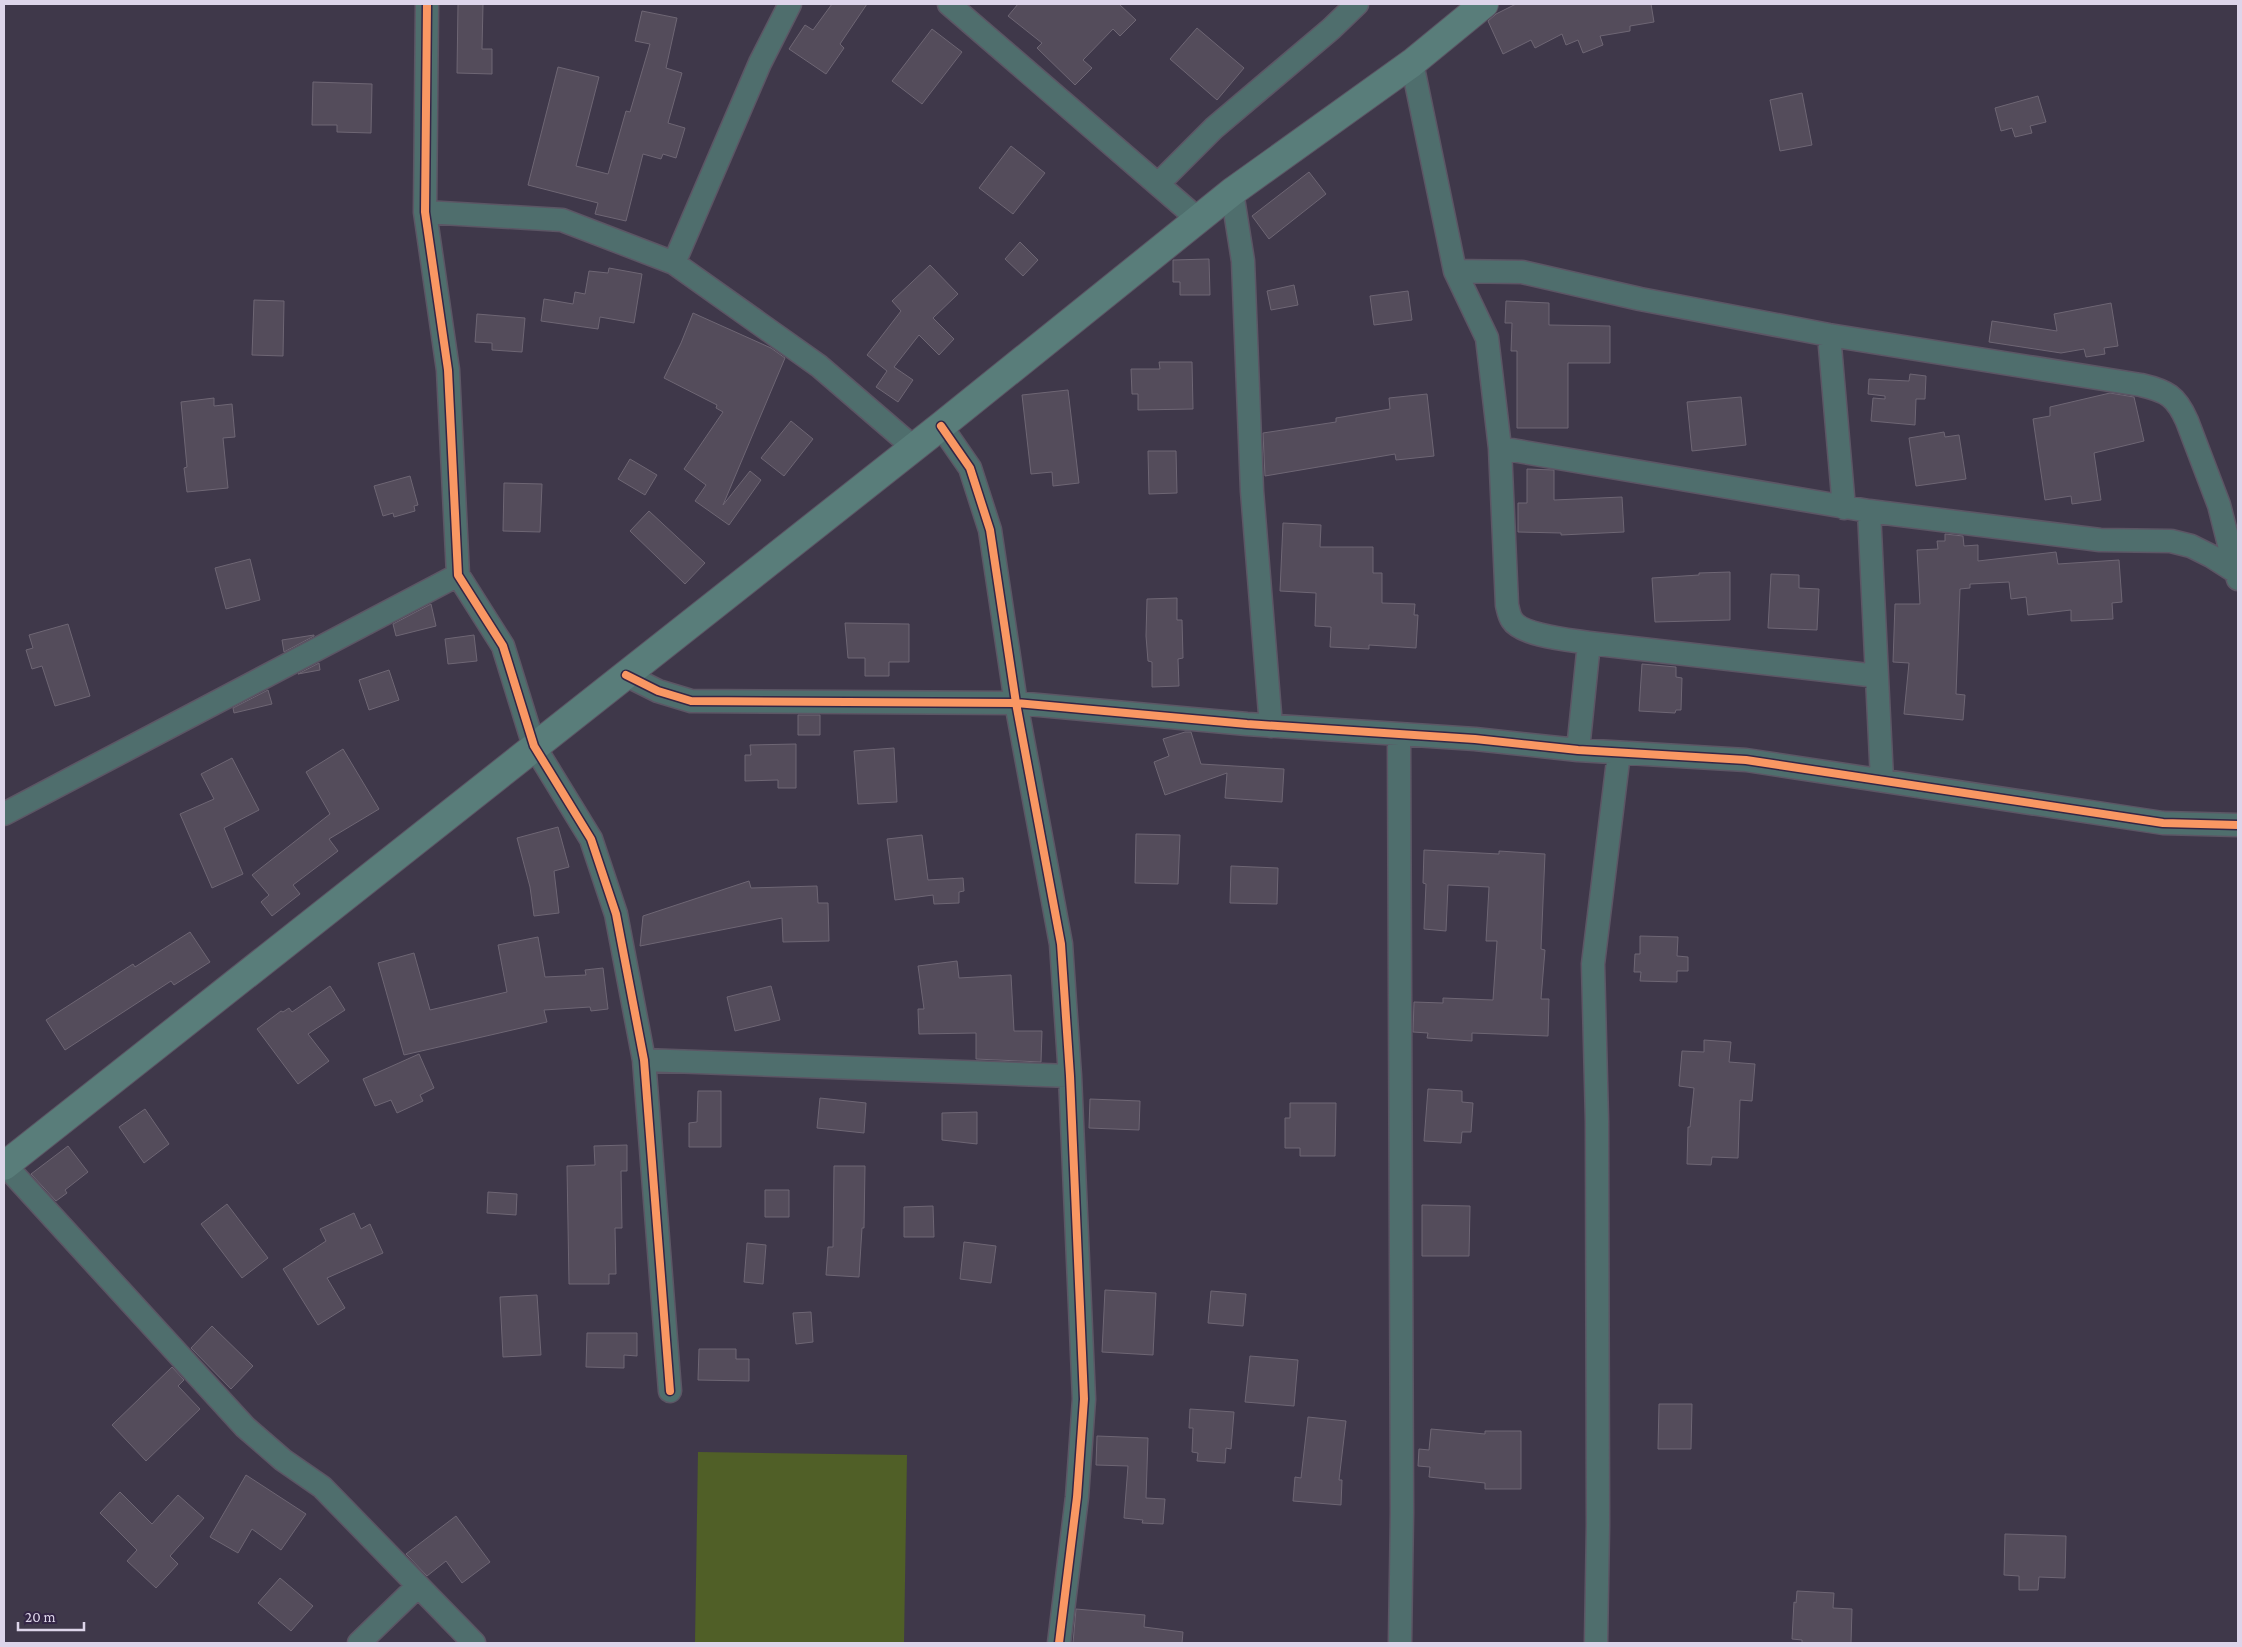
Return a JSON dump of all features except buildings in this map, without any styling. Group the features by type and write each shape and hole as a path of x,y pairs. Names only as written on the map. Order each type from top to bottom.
{"main road":[{"path":"5,1165 941,426 1232,192 1412,63 1484,4"}],"street":[{"path":"427,4 425,212 448,370 458,575 503,646 534,746 591,839 616,914 644,1060 670,1390"},
{"path":"674,263 760,63 790,4"},
{"path":"949,4 1198,219"},
{"path":"1158,184 1214,128 1331,29 1357,4"},
{"path":"1412,63 1456,271 1487,338 1500,448 1507,605 1512,621 1536,633 1588,643 1877,676"},
{"path":"1232,192 1243,261 1252,491 1271,726"},
{"path":"425,212 562,220 674,263 819,366 913,447"},
{"path":"1456,271 1522,272 1640,299 1829,335 2142,385 2163,390 2181,408 2187,421 2219,505 2237,576"},
{"path":"1829,335 1844,508"},
{"path":"941,426 970,468 990,530 1016,703 1061,944 1070,1076 1084,1399 1077,1497 1059,1643"},
{"path":"1500,448 1844,508 2100,540 2171,541 2191,546 2237,576"},
{"path":"1869,511 1882,780"},
{"path":"4,814 458,575"},
{"path":"1578,750 1588,643"},
{"path":"626,675 658,691 691,701 1016,703 1271,726 1474,738 1578,750 1746,760 2163,823 2238,825"},
{"path":"1399,734 1402,1502 1400,1643"},
{"path":"1596,1643 1598,1524 1597,1121 1593,964 1619,753"},
{"path":"644,1060 1070,1076"},
{"path":"5,1165 245,1427 283,1460 322,1487 474,1643"},
{"path":"359,1643 418,1586"}],"green space":[{"path":"698,1452 907,1455 904,1643 695,1643"}],"cycle path":[{"path":"427,4 425,212 448,370 458,575 503,646 534,746 591,839 616,914 644,1060 670,1391"},
{"path":"941,426 970,468 990,530 1016,703 1061,944 1070,1076 1084,1399 1077,1497 1059,1643"},
{"path":"626,675 658,691 691,701 1016,703 1247,724 1475,739 1578,750 1746,760 2163,823 2238,825"}]}
